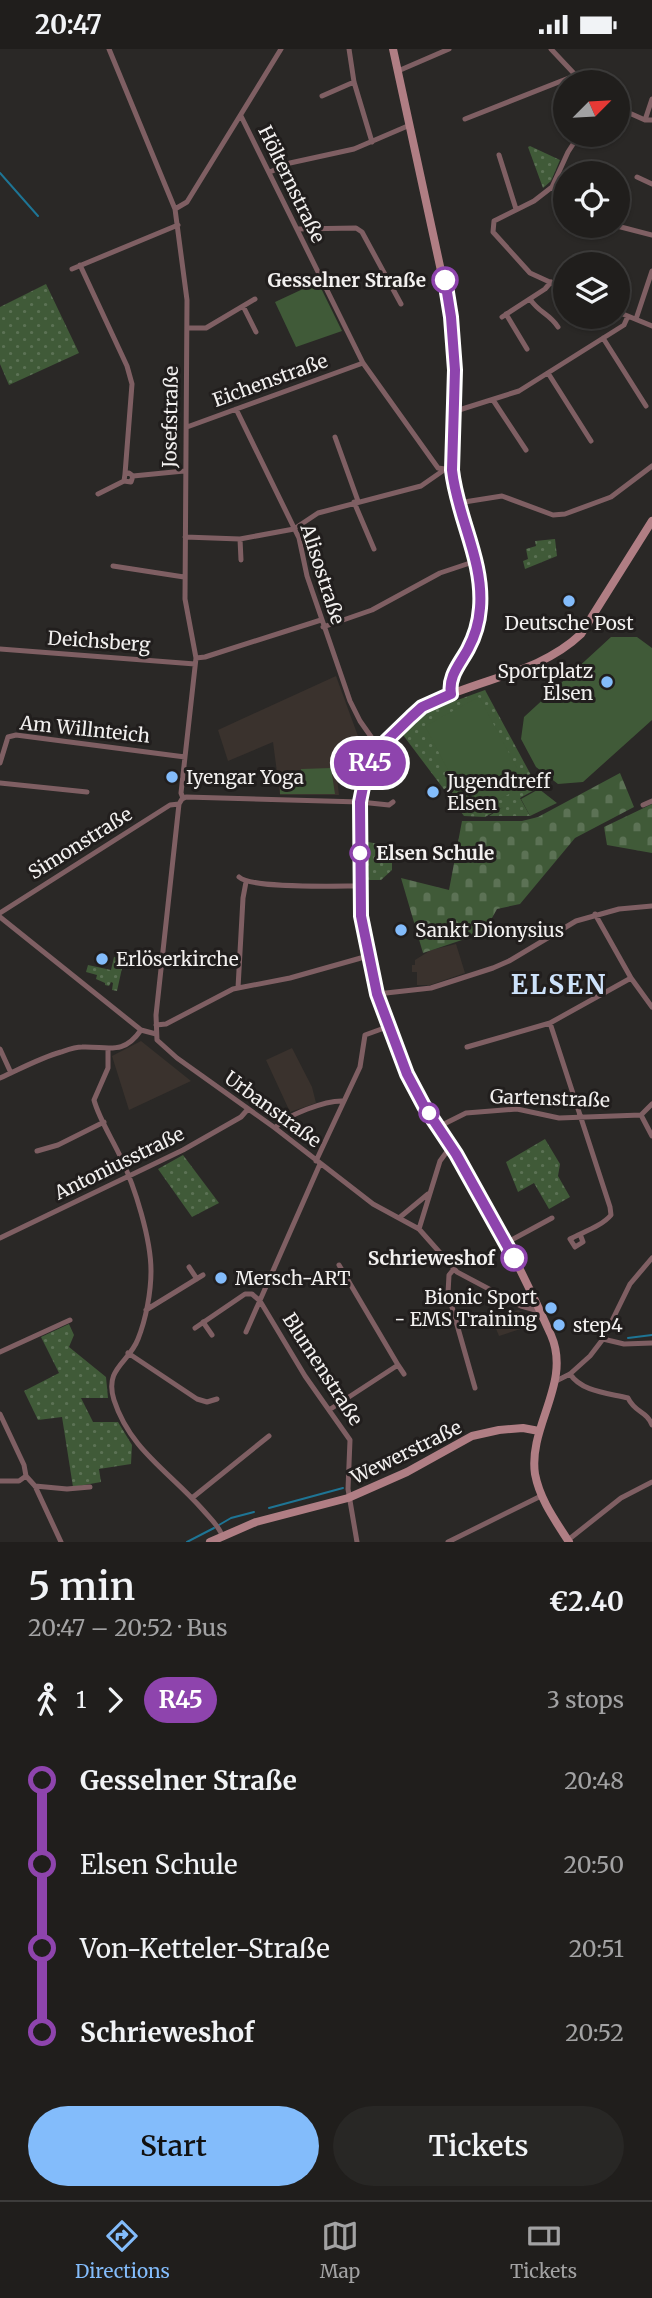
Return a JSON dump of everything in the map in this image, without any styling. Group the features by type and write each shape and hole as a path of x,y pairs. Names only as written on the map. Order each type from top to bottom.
{"street":[{"name":"Josefstraße","path":"110,49 175,209 187,300 184,577 185,599 196,661 156,1034"},
{"path":"175,209 187,202 281,49"},
{"path":"349,49 354,82 372,142"},
{"path":"393,49 451,317 455,370 448,470 476,561 480,595 478,622 469,648 454,673 450,684 451,694"},
{"path":"398,71 449,49"},
{"path":"551,49 569,70"},
{"path":"322,96 354,82"},
{"path":"465,119 553,84"},
{"path":"630,113 649,120 652,99"},
{"name":"Hölternstraße","path":"241,116 363,363 438,468 448,470"},
{"path":"270,172 290,163 354,149 410,125"},
{"path":"527,349 504,316 551,282 530,273 493,232 494,221 534,201 552,187 571,147"},
{"path":"499,155 516,209"},
{"path":"638,177 652,184"},
{"path":"72,269 178,225"},
{"path":"297,229 356,229 362,232 401,304"},
{"path":"630,229 652,235"},
{"path":"80,265 127,366 132,384 124,481"},
{"path":"636,319 652,271"},
{"path":"187,328 206,328 255,299"},
{"path":"530,299 537,310 553,319"},
{"path":"243,306 256,332"},
{"path":"630,317 652,326"},
{"path":"453,410 459,411 519,391 618,329"},
{"path":"603,338 646,406"},
{"name":"Eichenstraße","path":"187,426 363,363"},
{"path":"548,373 591,442"},
{"path":"493,400 526,450"},
{"name":"Alisostraße","path":"236,409 294,529 323,627 350,701 379,748"},
{"path":"335,437 374,549"},
{"path":"458,503 502,496 553,515 565,514 611,498 652,466"},
{"path":"185,537 240,539 294,529 318,513 421,486 448,470"},
{"path":"125,474 133,476 184,471"},
{"path":"98,494 124,481 131,482 133,476"},
{"path":"651,524 589,624 573,641 542,660 422,707 379,748 365,774 360,802 360,886 361,916 368,956 387,1027 414,1090 451,1146 506,1243 555,1345 556,1381 539,1431 535,1470 541,1496 568,1541 621,1498 652,1482"},
{"path":"240,539 241,560"},
{"path":"323,627 381,606 440,573 476,561"},
{"path":"113,566 184,577"},
{"name":"Deichsberg","path":"0,649 196,661 321,620"},
{"name":"Am Willnteich","path":"0,763 8,737 16,735 186,757"},
{"path":"0,783 87,792"},
{"name":"Simonstraße","path":"0,915 4,909 181,800 360,802 389,805 393,802"},
{"path":"643,805 652,801"},
{"path":"239,877 246,882 292,887 360,886"},
{"path":"238,988 246,882"},
{"path":"377,994 430,988 493,968 562,928 595,914 652,906"},
{"path":"595,914 631,978 652,1007"},
{"path":"0,915 141,1030 156,1034"},
{"path":"156,1025 166,1024 238,988 290,978 368,956"},
{"path":"467,1047 550,1023 631,978"},
{"path":"550,1023 611,1215 580,1234"},
{"path":"246,1332 360,1067 365,1035 387,1027"},
{"path":"0,1078 58,1052 80,1047 122,1047 141,1030"},
{"name":"Urbanstraße","path":"156,1034 162,1047 275,1128 373,1204 419,1229 454,1269 521,1307 539,1311"},
{"path":"0,1049 11,1073"},
{"path":"108,1049 108,1068 94,1100 130,1176 151,1264 146,1310 138,1339 120,1363 111,1382 117,1408 140,1449 192,1498 219,1529"},
{"path":"275,1128 281,1121 292,1116 344,1101"},
{"path":"652,1104 641,1115 652,1136"},
{"name":"Antoniusstraße","path":"0,1238 130,1176 241,1117 248,1109"},
{"name":"Gartenstraße","path":"438,1127 466,1113 517,1109 559,1118 641,1115"},
{"path":"37,1151 58,1145 104,1122"},
{"path":"419,1229 441,1159 451,1146"},
{"path":"399,1217 430,1192"},
{"path":"506,1243 552,1218"},
{"path":"556,1381 570,1374 590,1356 603,1339 630,1284 652,1258"},
{"path":"339,1265 404,1374"},
{"path":"189,1267 197,1279"},
{"path":"454,1269 448,1279 448,1297 475,1388"},
{"path":"146,1310 203,1275"},
{"path":"195,1328 245,1294 252,1294 260,1301"},
{"name":"Blumenstraße","path":"260,1301 301,1369 350,1440 348,1498 357,1542"},
{"path":"0,1352 70,1320"},
{"path":"203,1322 212,1335"},
{"path":"603,1339 624,1344 652,1343"},
{"path":"128,1353 197,1399 207,1402 217,1399"},
{"path":"329,1410 398,1365"},
{"path":"570,1374 584,1387 628,1398 633,1408 649,1417 652,1425"},
{"path":"0,1414 24,1465 26,1476 35,1486 61,1542"},
{"name":"Wewerstraße","path":"210,1542 219,1529 348,1498 407,1472 472,1436 510,1429 539,1431"},
{"path":"192,1498 269,1436"},
{"path":"244,1441 250,1449"},
{"path":"0,1481 19,1481 26,1476"},
{"path":"35,1486 67,1489 90,1487"},
{"path":"448,1542 541,1496"}],"shaded area":[{"path":"336,676 362,747 345,748 344,765 336,769 339,795 280,795 273,742 228,761 218,730"},
{"path":"456,944 465,973 430,985 417,985 417,972 412,972 415,960 431,950"},
{"path":"141,1041 191,1081 129,1110 112,1056"},
{"path":"292,1048 312,1087 316,1103 290,1112 266,1060"},
{"path":"518,1310 531,1316 536,1324 499,1336 493,1321"}],"green space":[{"path":"528,147 560,160 553,161 553,176 543,188"},
{"path":"318,282 342,331 296,347 275,302"},
{"path":"46,284 79,353 9,385 0,364 0,307"},
{"path":"555,539 557,556 525,569 523,561 528,559 526,549 536,546 535,541"},
{"name":"Sportplatz Elsen","path":"611,637 637,637 652,648 652,720 583,782 558,784 536,767 521,739 524,717"},
{"name":"Sportplatz Elsen","path":"485,690 538,788 520,798 530,816 489,816 503,807 485,817 464,816 403,735 430,710"},
{"name":"Sportplatz Elsen","path":"479,697 526,785 471,814 425,726"},
{"path":"331,768 335,794 280,794 280,781 299,781 301,769"},
{"path":"620,773 634,807 575,838 520,904 497,909 487,927 474,936 423,953 401,878 449,890 462,821 522,821 538,817"},
{"path":"539,789 557,803 530,816 521,799"},
{"path":"652,804 652,853 607,845 604,827"},
{"path":"368,842 384,845 392,855 392,870 381,880 368,880"},
{"path":"114,957 124,959 117,991 112,990 113,983 105,985 96,979 97,975 86,972 88,965 111,970"},
{"path":"545,1139 560,1164 558,1176 570,1197 549,1209 534,1183 518,1192 506,1162"},
{"path":"183,1155 219,1203 192,1217 158,1169"},
{"path":"69,1324 74,1335 69,1347 106,1377 108,1398 81,1398 93,1422 118,1422 132,1445 131,1464 99,1469 101,1482 73,1487 62,1417 38,1420 24,1391 59,1373 41,1337"}],"waterway":[{"path":"0,173 38,216"},
{"path":"628,1338 652,1335"},
{"path":"269,1508 343,1488"},
{"path":"219,1525 231,1518 254,1512"},
{"path":"187,1542 214,1528"}],"bus line":[{"name":"R45","path":"445,280 455,370 452,470 454,486 476,561 480,582 480,608 475,634 450,684 451,694 422,707 391,735 379,748 366,772 360,802 361,916 377,994 387,1027 414,1090 456,1154 514,1258"}],"place":[{"name":"Gesselner Straße","path":"445,280"},
{"name":"Deutsche Post","path":"569,601"},
{"name":"Sportplatz Elsen","path":"607,682"},
{"name":"Iyengar Yoga","path":"172,777"},
{"name":"Jugendtreff Elsen","path":"433,792"},
{"name":"Elsen Schule","path":"360,853"},
{"name":"Sankt Dionysius","path":"401,930"},
{"name":"Erlöserkirche","path":"102,959"},
{"name":"Schrieweshof","path":"514,1258"},
{"name":"Mersch-ART","path":"221,1278"},
{"name":"Bionic Sport - EMS Training","path":"551,1308"},
{"name":"step4","path":"559,1325"}],"district":[{"name":"ELSEN","path":"559,985"}]}
